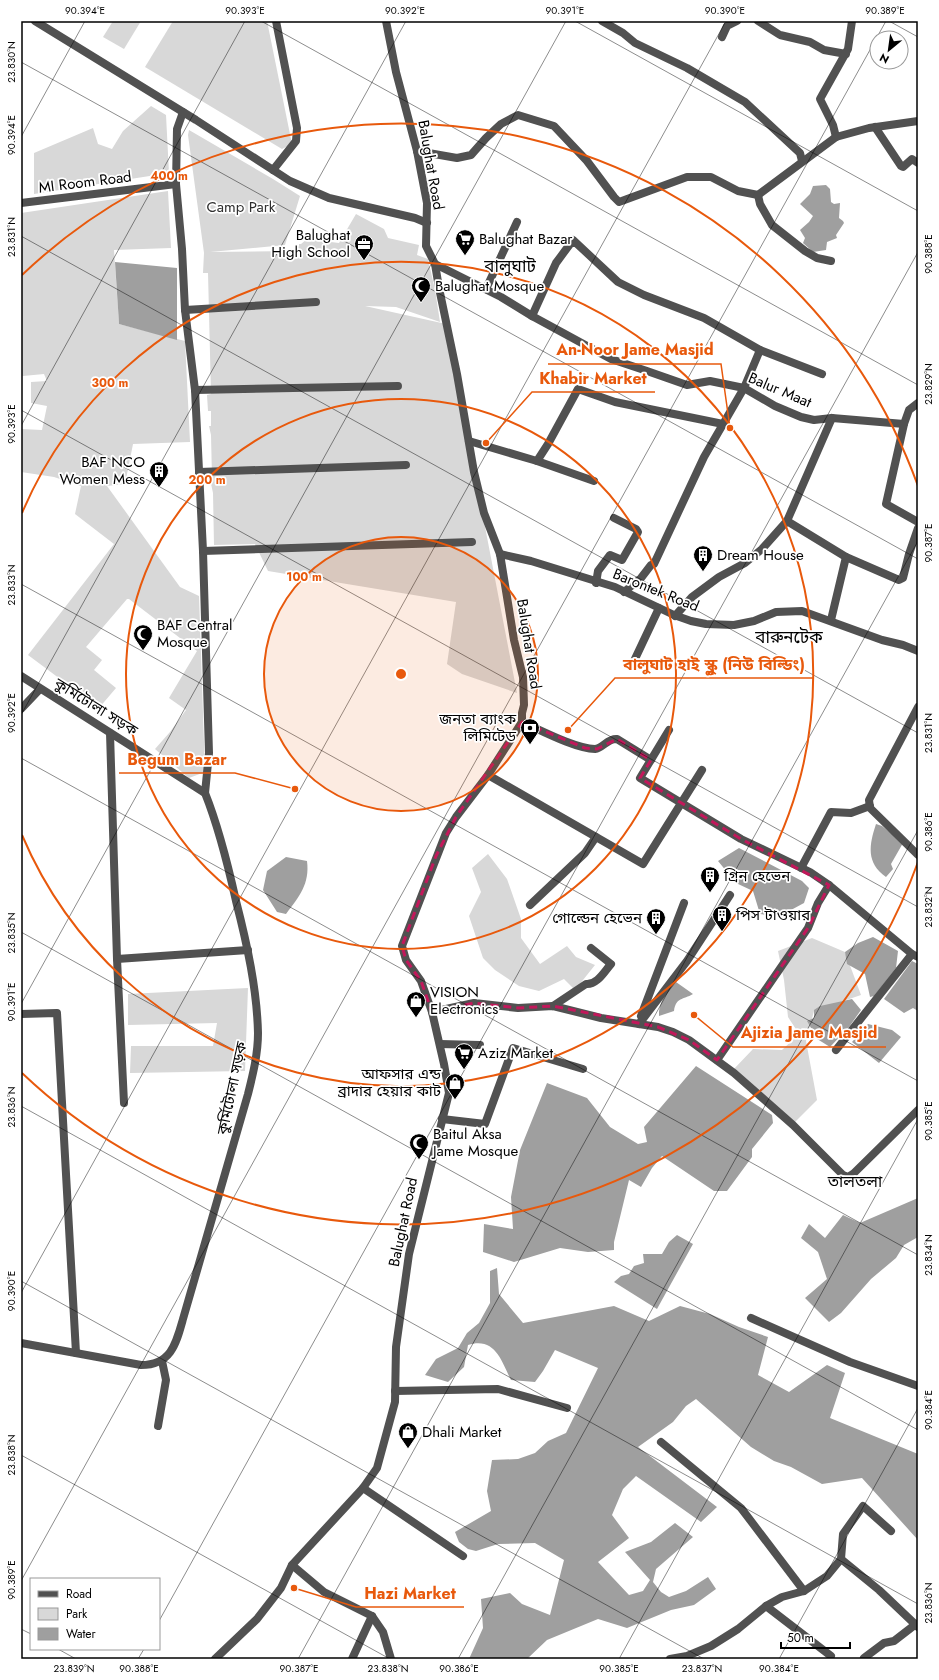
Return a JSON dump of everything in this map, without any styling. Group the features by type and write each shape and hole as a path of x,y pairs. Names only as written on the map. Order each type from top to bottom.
{"street":[{"path":"35,21 183,112 290,181 329,198 415,218 427,223"},
{"path":"273,170 296,141 297,128 276,21"},
{"name":"Balughat Road","path":"214,1659 257,1619 281,1588 292,1565 364,1488 377,1468 395,1402 396,1347 409,1254 449,1093 440,1044 432,1012 421,981 406,960 402,946 446,833 456,817 488,775 522,722 524,705 523,677 514,640 500,554 484,513 457,374 438,288 435,264 426,246 427,202 417,151 396,72 386,21"},
{"path":"602,21 623,33 635,43 687,68 745,102 800,153 802,161"},
{"path":"722,37 727,23 737,21"},
{"path":"758,21 780,35 803,40 824,50 846,54"},
{"path":"836,137 820,99 846,54 852,21"},
{"path":"183,112 177,129 176,184 182,249 185,310 195,390 203,551 209,753 205,793"},
{"path":"417,151 458,158 472,155 486,138 501,124 518,115 554,126 586,161 619,202 687,177 711,177 738,191 758,195 836,137 875,127 918,121"},
{"path":"875,127 901,166 903,167 912,159 918,163"},
{"name":"MI Room Road","path":"21,203 176,184"},
{"path":"758,195 760,204 772,225 816,258 831,261"},
{"path":"486,289 517,222"},
{"path":"532,316 556,263 573,240 618,282 644,295 704,318 760,350 822,374"},
{"name":"Balur Maat","path":"435,264 502,297 532,316 611,359 687,385 710,381 744,388 775,406 801,417 814,420 832,418 904,424"},
{"path":"185,310 316,302"},
{"path":"624,592 641,578 651,565 654,564 704,457 744,388 760,350"},
{"path":"195,390 398,386"},
{"path":"537,461 548,444 577,389 615,402 723,424"},
{"path":"918,403 910,410 904,424 886,504 918,522"},
{"path":"675,616 692,597 719,577 745,563 762,549 787,521 832,418"},
{"path":"469,441 537,461 594,481"},
{"path":"199,472 406,465"},
{"path":"596,583 598,571 610,555 622,560 638,532 636,529 614,518"},
{"path":"787,521 846,556 899,580 903,578 909,554 917,532"},
{"path":"203,551 472,542"},
{"name":"Barontek Road","path":"500,554 531,562 596,583 615,587 675,616 691,621 706,624 734,625 754,621 776,612 802,611 882,640 903,645 918,651"},
{"path":"830,620 846,556"},
{"path":"634,661 659,608"},
{"name":"কুর্মিটোলা সড়ক","path":"21,676 205,793 214,816 228,867 248,950 258,1035 253,1074 217,1206 178,1337 170,1352 162,1361"},
{"path":"21,709 40,689"},
{"path":"918,707 869,800 870,808 918,855"},
{"path":"522,722 585,748 597,749 612,739 617,739 651,760"},
{"path":"669,730 640,778 741,839 801,868 829,884 862,910 915,956 836,1050"},
{"path":"110,733 124,1103"},
{"path":"488,775 643,864 702,770"},
{"path":"801,868 831,812 850,813 870,806"},
{"path":"530,905 585,853 596,838"},
{"path":"717,1060 808,928 818,903 829,884"},
{"path":"639,1024 687,961 730,895"},
{"path":"639,1024 684,903"},
{"path":"553,1006 586,984 596,981 611,964 591,948"},
{"path":"118,959 248,950"},
{"path":"432,1012 474,1003 518,1008 553,1006 601,1018 658,1027 673,1032 689,1040 734,1072 771,1105 843,1175 848,1177 853,1174 918,1110"},
{"path":"21,1014 57,1013 76,1354"},
{"path":"440,1044 480,1045"},
{"path":"442,1119 485,1124 513,1048 583,1069"},
{"path":"751,1318 850,1362 918,1386"},
{"path":"21,1343 141,1365 152,1365 162,1361 166,1380 158,1426"},
{"path":"395,1391 498,1389 567,1408"},
{"path":"661,1442 741,1508 804,1591"},
{"path":"364,1488 463,1556"},
{"path":"673,1659 686,1656 711,1646 738,1629 766,1606 782,1597 804,1591 827,1576 841,1559 843,1534 863,1506 891,1531"},
{"path":"841,1559 879,1590 917,1626 894,1642 884,1643 864,1658"},
{"path":"292,1565 324,1592 372,1616 383,1632 391,1659"},
{"path":"766,1606 831,1656"},
{"path":"352,1659 372,1616"}],"highlighted area":[{"path":"522,722 585,748 597,749 617,739 651,760 640,778 741,839 829,885 808,928 717,1060 689,1040 658,1027 553,1006 518,1008 474,1003 432,1012 421,981 406,960 402,946 436,856 456,817"}],"green space":[{"path":"113,21 141,21 124,49 103,37"},
{"path":"173,21 267,21 292,144 282,149 145,67"},
{"path":"151,106 166,115 169,173 34,194 34,153 93,128 98,144 112,149 123,131"},
{"name":"Camp Park","path":"189,130 300,196 285,245 210,252 293,251 299,246 299,244 307,239 339,243 356,214 384,229 388,238 419,245 417,255 428,259 440,322 396,307 365,306 446,324 517,693 462,674 447,664 456,602 268,571 255,544 214,545 213,493 210,479 212,478 211,435 209,426 211,426 211,411 208,411 207,395 211,394 208,273 203,273 204,253 188,135"},
{"path":"168,191 171,248 114,250 119,324 185,341 190,442 133,444 125,484 107,486 180,587 199,596 205,772 189,778 155,749 186,710 169,698 197,651 129,599 127,599 86,647 102,660 94,670 116,688 99,708 28,655 114,544 75,514 81,486 54,477 21,472 21,429 42,430 47,406 31,403 31,382 47,381 44,374 21,375 21,213"},
{"path":"488,854 507,879 521,919 521,938 540,964 567,946 576,957 595,965 575,990 564,979 539,991 519,986 495,970 483,958 469,916 481,892 472,868"},
{"path":"812,938 845,952 861,995 814,1011 806,1041 817,1100 793,1124 733,1070 753,1049 782,1050 799,1034 788,1017 784,980 778,951"},
{"path":"248,988 245,1071 130,1073 131,1046 213,1046 217,1023 128,1025 128,994"}],"water":[{"path":"826,185 830,189 831,202 834,204 840,203 839,218 844,223 836,235 837,238 827,242 826,250 813,252 803,243 805,238 800,230 813,216 800,204 810,194 813,186"},
{"path":"115,262 177,268 177,340 119,324"},
{"path":"876,824 882,826 903,843 891,864 893,869 886,877 875,866 872,860 871,846"},
{"path":"739,848 802,881 809,888 804,903 791,910 786,918 760,914 753,891 736,883 718,861"},
{"path":"286,857 307,861 307,877 302,890 286,914 277,912 263,890 267,871"},
{"path":"873,937 898,951 896,968 874,996 870,997 865,974 847,964 845,952 858,943"},
{"path":"912,961 918,964 918,1011 913,1008 904,1013 884,999"},
{"path":"676,982 693,994 678,1001 674,1011 659,1016 660,1006 664,997"},
{"path":"852,999 861,1010 849,1027 830,1047 814,1037 815,1030 811,1028 807,1021 814,1018 814,1010 820,1006"},
{"path":"868,1024 892,1030 901,1037 879,1063 852,1042"},
{"path":"696,1066 772,1115 773,1123 752,1149 752,1157 727,1191 714,1191 662,1156 652,1168 641,1187 629,1180 614,1242 614,1250 588,1252 560,1248 514,1262 483,1252 484,1224 513,1229 511,1197 520,1150 547,1083 587,1098 610,1127 638,1144 647,1142 644,1127"},
{"path":"918,1198 918,1237 904,1245 896,1258 871,1279 841,1313 829,1322 805,1298 827,1279 818,1252 801,1238 809,1224 825,1238 843,1215 860,1223"},
{"path":"677,1235 693,1244 657,1309 614,1282 621,1276 629,1274 634,1266 644,1263 643,1254 662,1254 669,1242"},
{"path":"497,1268 499,1294 523,1323 614,1306 649,1321 680,1306 710,1314 739,1327 768,1337 758,1375 789,1392 827,1365 845,1373 830,1418 918,1454 918,1540 862,1478 822,1484 791,1467 774,1461 751,1447 696,1399 686,1406 673,1422 638,1447 717,1507 701,1522 636,1476 623,1489 612,1515 629,1538 598,1562 629,1595 643,1591 650,1580 625,1552 651,1542 675,1523 693,1537 656,1569 653,1582 661,1592 669,1597 686,1591 708,1577 716,1589 694,1605 671,1610 627,1628 598,1619 547,1640 527,1659 469,1659 483,1628 481,1599 510,1593 522,1604 550,1615 564,1560 535,1543 498,1544 476,1551 468,1549 459,1542 455,1532 491,1511 487,1491 492,1460 518,1459 535,1453 548,1441 566,1433 598,1368 555,1350 535,1382 511,1380 496,1352 485,1344 477,1343 468,1345 464,1367 448,1382 425,1375 436,1359 458,1348 467,1333 479,1323 490,1303 490,1271"}],"place":[{"name":"Balughat Bazar","path":"465,256"},
{"name":"Balughat High School","path":"364,261"},
{"name":"Balughat Mosque","path":"421,303"},
{"name":"An-Noor Jame Masjid","path":"730,428"},
{"name":"Khabir Market","path":"486,443"},
{"name":"BAF NCO Women Mess","path":"159,488"},
{"name":"Dream House","path":"703,572"},
{"name":"BAF Central Mosque","path":"143,651"},
{"name":"বালুঘাট হাই স্কুল (নিউ বিল্ডিং)","path":"568,730"},
{"name":"জনতা ব্যাংক লিমিটেড","path":"530,745"},
{"name":"Begum Bazar","path":"295,789"},
{"name":"গ্রিন হেভেন","path":"710,893"},
{"name":"পিস টাওয়ার","path":"722,932"},
{"name":"গোল্ডেন হেভেন","path":"656,935"},
{"name":"Ajizia Jame Masjid","path":"694,1015"},
{"name":"VISION Electronics","path":"416,1018"},
{"name":"Aziz Market","path":"464,1070"},
{"name":"আফসার এন্ড ব্রাদার হেয়ার কাট","path":"455,1100"},
{"name":"Baitul Aksa Jame Mosque","path":"419,1160"},
{"name":"Dhali Market","path":"408,1449"},
{"name":"Hazi Market","path":"294,1588"}],"district":[{"name":"বালুঘাট","path":"510,266"},
{"name":"বারুনটেক","path":"789,637"},
{"name":"তালতলা","path":"855,1181"}]}
